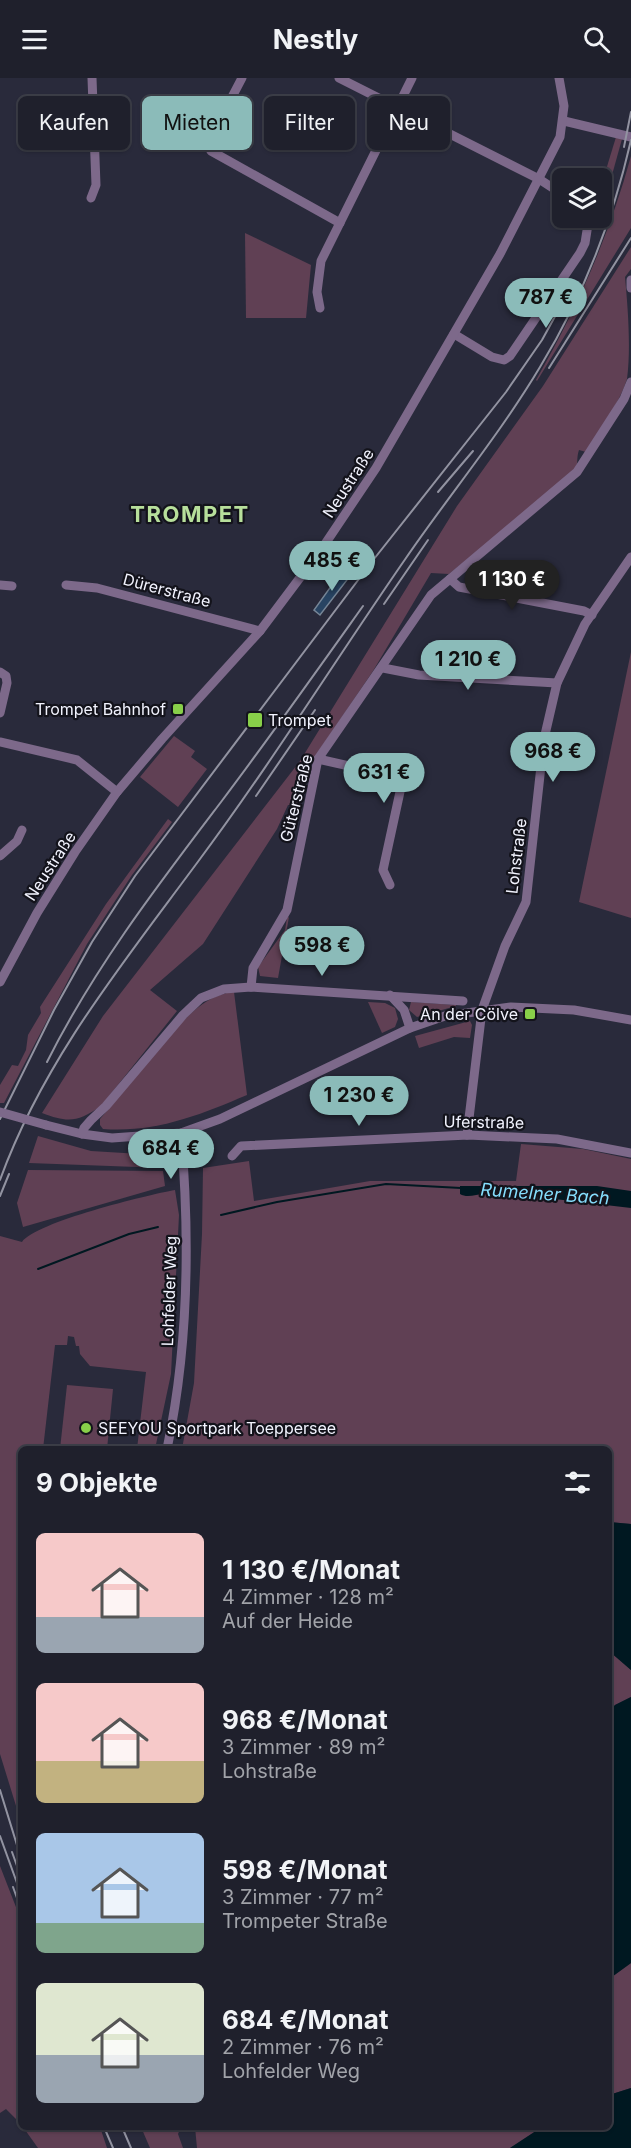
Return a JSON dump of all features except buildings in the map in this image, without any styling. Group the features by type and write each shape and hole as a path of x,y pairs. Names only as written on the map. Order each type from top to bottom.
{"street":[{"path":"91,198 96,186 92,78"},
{"path":"242,78 211,137 209,147 211,151 340,223"},
{"path":"339,78 373,96"},
{"path":"404,96 412,78"},
{"name":"Neustraße","path":"0,982 37,913 75,852 117,792 170,729 260,631 323,547 369,478 454,334 560,137 564,121 559,78"},
{"path":"564,121 631,137"},
{"path":"450,135 552,187"},
{"path":"320,308 317,276 321,261 377,150"},
{"path":"454,334 492,357 504,360 510,356 580,253 585,243 587,228"},
{"path":"631,280 631,288"},
{"name":"Güterstraße","path":"251,987 253,968 287,910 318,759 431,595 577,472 624,399 631,382"},
{"name":"Lohstraße","path":"467,1135 482,1010 505,946 526,902 544,739 557,683 592,615 631,557"},
{"path":"450,579 459,586 584,611 592,615"},
{"path":"0,585 12,586"},
{"name":"Dürerstraße","path":"66,585 97,588 260,631"},
{"path":"382,668 419,675 557,683"},
{"path":"0,672 6,676 7,683 0,713"},
{"path":"0,742 76,760 117,792"},
{"path":"318,759 404,778 383,870 390,885"},
{"path":"0,856 17,841 22,830"},
{"path":"82,1134 90,1120 106,1106 183,1015 201,998 224,989 251,987 463,1001"},
{"path":"390,995 404,1010 410,1028"},
{"path":"0,1112 82,1134 130,1138 181,1133 220,1119 410,1028 445,1016 511,1007 573,1010 631,1020"},
{"name":"Lohfelder Weg","path":"167,1446 184,1338 187,1226 181,1133"},
{"name":"Uferstraße","path":"232,1156 241,1146 467,1135 557,1139 631,1153"}],"shaded area":[{"path":"616,137 622,139 612,175 612,168 607,168"},
{"path":"631,156 631,228 537,381 591,271 608,228 612,228 612,218"},
{"path":"245,233 311,265 306,318 246,318"},
{"path":"631,247 631,269 625,277 629,342 627,379 614,407 586,452 579,450 574,472 449,574 431,573 373,671 308,767 300,806 288,805 277,829 203,944 150,990 177,1011 101,1106 86,1115 73,1119 42,1113 103,1016 300,761 457,506 543,386"},
{"path":"631,652 631,918 579,902"},
{"path":"174,736 195,751 191,757 207,769 178,807 140,777"},
{"path":"168,819 172,822 132,875 87,944 4,1103 0,1103 0,1085 12,1065 18,1066 26,1050 28,1035 41,1013 40,1007 106,904"},
{"path":"289,917 278,978 260,976 258,967 285,930"},
{"path":"234,992 247,1095 177,1121 141,1128 103,1129 100,1119 182,1022 205,1002 219,995"},
{"path":"368,1002 385,1003 395,1008 398,1019 395,1027 382,1033"},
{"path":"411,1002 456,1006 417,1017 409,1010"},
{"path":"470,1021 472,1025 470,1038 454,1037 419,1048 415,1036"},
{"path":"38,1136 91,1151 157,1155 164,1168 29,1163"},
{"path":"521,1144 583,1149 631,1159 631,1524 612,1522 612,1446 183,1446 194,1383 203,1168 249,1161 254,1201 370,1181 516,1181"},
{"path":"28,1170 163,1171 165,1186 23,1227 17,1203"},
{"path":"175,1190 179,1215 171,1374 156,1446 137,1446 146,1372 90,1366 80,1354 74,1337 68,1336 67,1345 55,1345 43,1446 18,1446 18,1812 0,1754 0,1236 22,1242 31,1234 69,1218 141,1197"},
{"name":"SEEYOU Sportpark Toeppersee","path":"67,1385 113,1389 107,1446 60,1446"},
{"path":"612,1654 631,1670 631,1697 612,1708"},
{"path":"0,1866 18,1912 18,2121 6,2109 0,2113"},
{"path":"631,1963 631,2088 612,2094 612,1977"},
{"path":"25,2130 101,2130 107,2148 38,2148"},
{"path":"142,2130 180,2130 178,2134 183,2148 150,2148"},
{"path":"195,2130 537,2130 510,2148 197,2148"}],"water":[{"name":"Rumelner Bach","path":"460,1186 597,1186 631,1191 631,1208 529,1196 485,1194 464,1196 460,1194"},
{"path":"612,1522 631,1524 631,1670 612,1654"},
{"path":"631,1697 631,1963 612,1977 612,1708"},
{"path":"631,2088 631,2148 510,2148 537,2130 612,2130 612,2094"}],"waterway":[{"path":"221,1215 277,1202 386,1184 461,1188"},
{"path":"38,1269 129,1234 158,1227"}],"railway":[{"path":"624,147 631,112"},
{"path":"0,1180 39,1094 87,1014 251,788 406,558 525,392 555,341 583,286 615,199 631,140"},
{"path":"549,368 631,238"},
{"path":"0,1119 54,1010 92,942 135,876 374,559 506,392 542,340 574,282"},
{"path":"438,492 473,451"},
{"path":"384,604 428,540"},
{"path":"47,1062 85,993 128,928 363,606"},
{"path":"256,796 315,710"},
{"path":"0,1196 9,1174"},
{"path":"0,1790 18,1848"},
{"path":"0,1836 18,1886"},
{"path":"12,1852 18,1869"},
{"path":"13,1887 18,1901"},
{"path":"105,2130 113,2148"},
{"path":"123,2130 131,2148"}],"place":[{"name":"Trompet Bahnhof","path":"178,709"},
{"name":"Trompet","path":"255,720"},
{"name":"An der Cölve","path":"530,1014"},
{"name":"SEEYOU Sportpark Toeppersee","path":"86,1428"}],"district":[{"name":"TROMPET","path":"190,514"}]}
